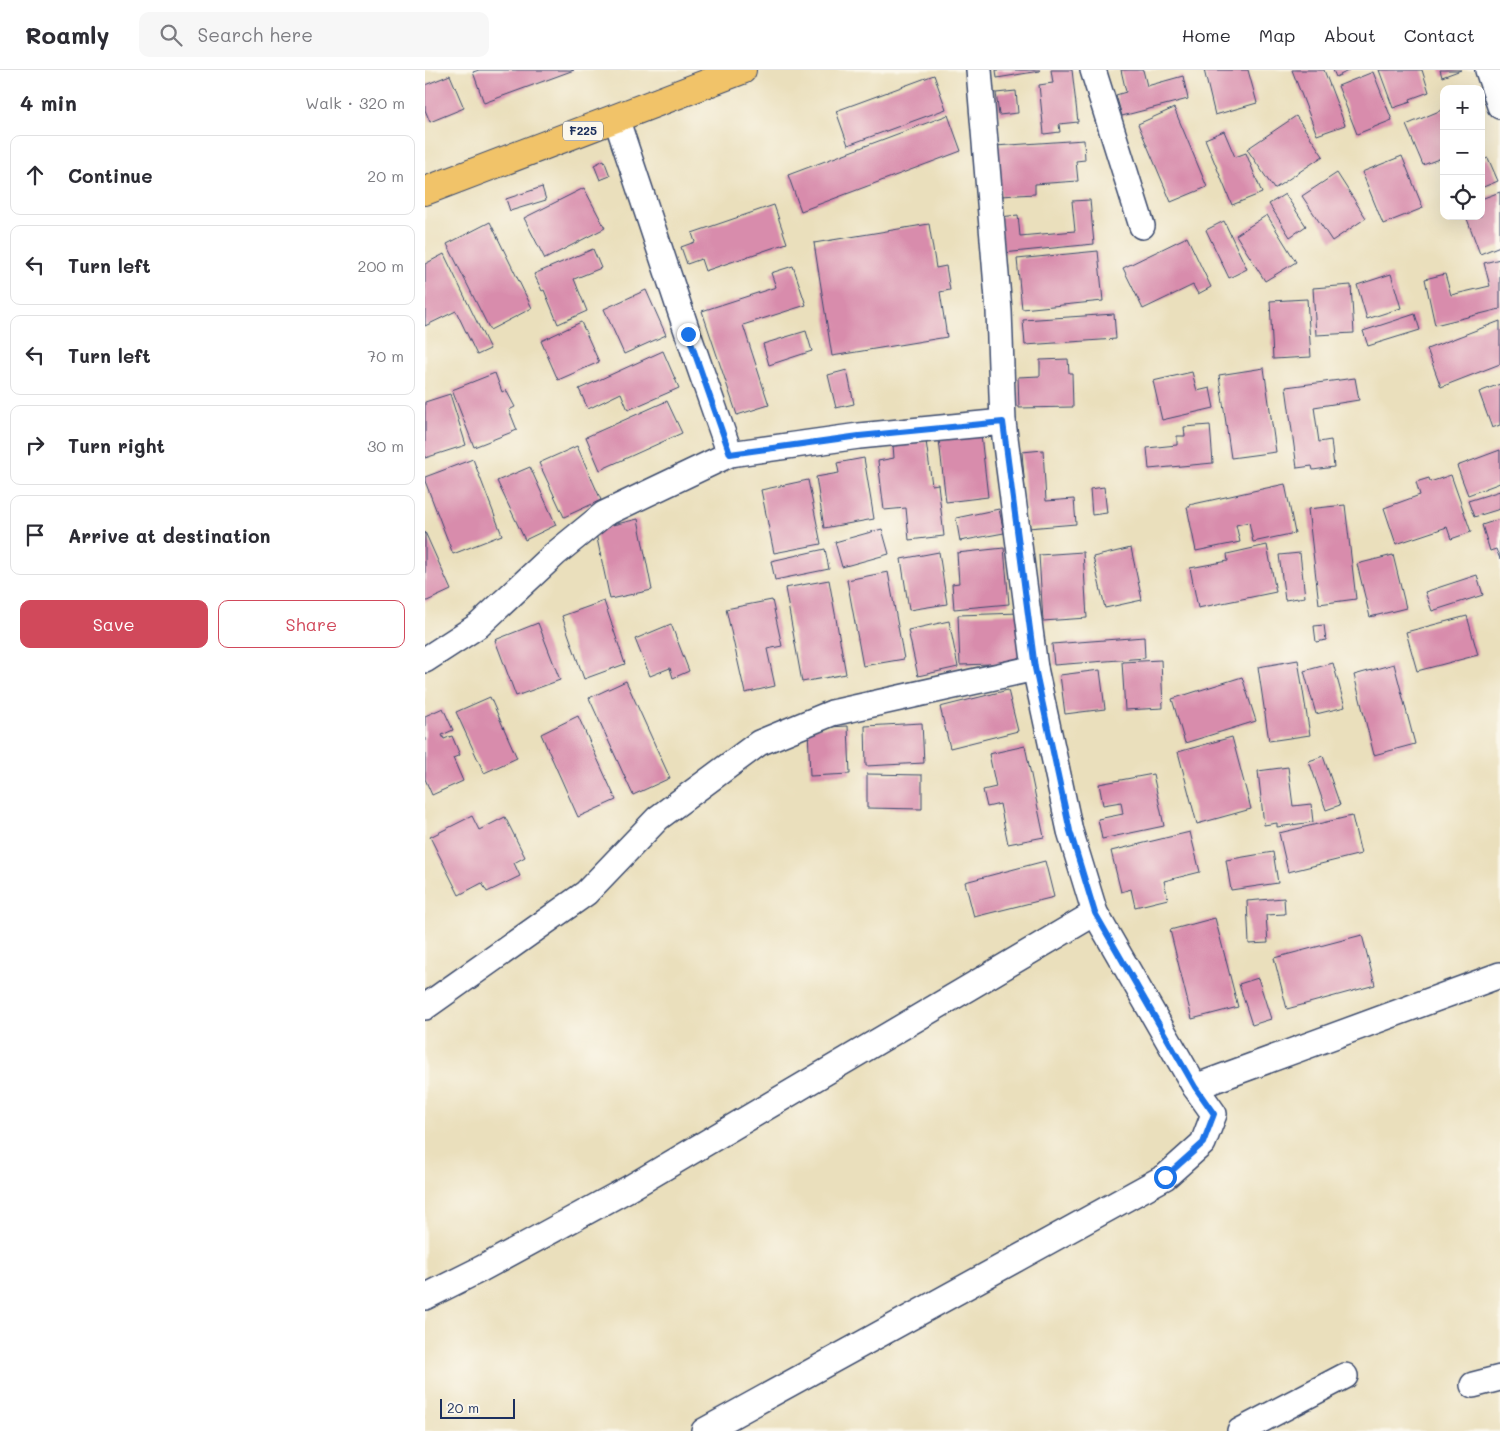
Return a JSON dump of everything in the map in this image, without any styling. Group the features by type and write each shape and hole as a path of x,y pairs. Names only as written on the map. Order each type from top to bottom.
{"main road":[{"name":"F225","path":"425,191 742,70"}],"street":[{"path":"704,1431 1165,1177 1203,1143 1214,1114 1195,1087 1095,913 1070,831 1035,668 1003,422 999,311 979,70"},
{"path":"1093,70 1142,226"},
{"path":"1488,70 1500,106"},
{"path":"616,118 730,454"},
{"path":"425,660 479,626 555,554 604,514 730,454 859,436 1003,422"},
{"path":"425,1007 586,893 658,818 759,743 832,713 1035,668"},
{"path":"425,1296 481,1269 628,1189 1095,913"},
{"path":"1195,1087 1500,975"},
{"path":"1240,1431 1345,1376"},
{"path":"1473,1385 1500,1378"}],"building":[{"path":"479,70 574,70 484,103 473,72"},
{"path":"996,70 1040,70 1040,71 997,78"},
{"path":"1051,70 1072,70 1078,122 1059,124 1060,132 1044,134 1039,85 1053,83"},
{"path":"1121,70 1143,70 1147,86 1183,76 1188,99 1122,116 1116,95 1126,92"},
{"path":"1204,70 1248,70 1257,103 1215,115"},
{"path":"1292,70 1324,70 1345,125 1317,135"},
{"path":"1333,70 1350,70 1336,77"},
{"path":"1379,70 1422,70 1429,92 1410,99 1411,102 1393,108"},
{"path":"1440,70 1461,70 1442,77"},
{"path":"1373,72 1392,120 1357,134 1338,86"},
{"path":"450,75 464,108 430,122 425,110 425,85"},
{"path":"934,75 946,109 848,145 836,111"},
{"path":"1016,91 1018,113 999,115 996,93"},
{"path":"1174,108 1207,187 1171,202 1138,124"},
{"path":"1440,111 1440,159 1423,165 1406,125"},
{"path":"948,115 961,151 801,211 788,175"},
{"path":"1296,116 1323,156 1274,189 1247,149"},
{"path":"1224,131 1235,157 1246,153 1262,193 1232,205 1205,139"},
{"path":"1084,140 1085,160 1076,161 1078,181 1035,184 1035,194 1001,196 995,146"},
{"path":"1402,156 1423,208 1383,224 1362,172"},
{"path":"1488,158 1498,181 1485,186 1485,175 1485,159"},
{"path":"604,160 610,176 600,180 594,165"},
{"path":"1337,173 1366,218 1332,241 1302,196"},
{"path":"542,187 546,200 510,211 506,199"},
{"path":"584,188 605,228 545,259 524,218"},
{"path":"1500,192 1500,246 1480,254 1467,220 1485,220 1485,198"},
{"path":"1285,194 1306,226 1290,237 1269,204"},
{"path":"1090,200 1094,244 1003,253 1000,217 1018,215 1020,236 1075,231 1072,201"},
{"path":"774,205 787,243 705,271 701,259 687,264 681,247 695,242 692,233"},
{"path":"1267,215 1296,262 1265,281 1236,235"},
{"path":"1224,221 1247,269 1229,278 1206,230"},
{"path":"490,222 532,308 490,330 447,244"},
{"path":"929,224 936,268 946,266 950,290 940,292 947,337 832,356 814,243"},
{"path":"1187,237 1211,287 1198,294 1193,285 1143,309 1123,268"},
{"path":"593,249 601,268 574,279 587,311 558,324 544,290 542,291 534,274"},
{"path":"1098,251 1103,301 1022,309 1017,259"},
{"path":"444,254 490,349 477,355 456,311 425,326 425,264"},
{"path":"1500,259 1500,309 1435,325 1425,279 1445,274 1451,295 1490,286 1484,263"},
{"path":"793,266 806,305 743,325 769,405 737,415 702,311 776,287 771,273"},
{"path":"1391,274 1401,308 1367,319 1357,285"},
{"path":"1351,285 1354,333 1316,335 1313,288"},
{"path":"646,290 666,335 624,354 604,309"},
{"path":"1307,299 1311,357 1273,359 1270,301"},
{"path":"1114,314 1116,339 1025,345 1023,320"},
{"path":"1415,314 1420,330 1368,346 1363,331"},
{"path":"1500,321 1500,364 1441,387 1427,349"},
{"path":"581,322 599,362 558,380 541,341"},
{"path":"806,331 812,351 769,365 763,344"},
{"path":"663,351 679,388 628,410 621,393 588,409 579,389"},
{"path":"1068,359 1069,373 1072,373 1073,407 1019,408 1018,377 1040,376 1040,360"},
{"path":"1264,368 1276,452 1231,458 1219,375"},
{"path":"847,370 854,404 836,408 828,375"},
{"path":"1192,372 1197,391 1210,388 1214,408 1162,420 1153,381"},
{"path":"495,373 502,392 506,390 515,407 509,410 517,430 474,447 452,390"},
{"path":"1355,378 1359,400 1314,407 1319,442 1331,440 1334,467 1313,470 1312,466 1297,468 1286,387"},
{"path":"1500,384 1500,425 1492,428 1479,392"},
{"path":"450,394 466,445 425,458 425,402"},
{"path":"667,401 682,433 600,470 586,437"},
{"path":"1210,425 1213,463 1149,469 1147,448 1177,445 1177,436 1185,436 1184,427"},
{"path":"981,435 988,497 946,502 939,440"},
{"path":"926,441 932,485 938,484 944,536 909,540 906,508 884,510 878,461 894,458 893,445"},
{"path":"577,446 601,500 564,517 539,463"},
{"path":"1043,450 1046,501 1074,499 1076,524 1028,528 1022,452"},
{"path":"1500,450 1500,483 1468,495 1457,466"},
{"path":"864,458 874,519 824,528 816,477 839,473 837,463"},
{"path":"473,459 502,535 453,554 425,477"},
{"path":"530,467 556,525 525,540 497,481"},
{"path":"1451,475 1471,532 1451,539 1447,527 1396,544 1384,508 1420,495 1416,482 1429,478 1430,482"},
{"path":"808,480 821,544 774,553 761,490"},
{"path":"1285,484 1295,533 1253,542 1249,522 1236,525 1240,542 1196,551 1187,507 1190,507 1189,505"},
{"path":"1104,487 1107,513 1092,515 1090,489"},
{"path":"1500,491 1500,509 1474,517 1468,501"},
{"path":"1345,505 1356,599 1319,604 1308,509"},
{"path":"999,509 1004,533 960,541 956,518"},
{"path":"638,519 652,590 610,599 595,529"},
{"path":"1500,519 1500,559 1496,549 1490,551 1482,525"},
{"path":"882,529 889,554 842,567 835,542"},
{"path":"425,532 451,590 425,602"},
{"path":"1267,545 1276,592 1198,608 1190,568 1228,561 1227,554"},
{"path":"1004,548 1009,604 954,609 952,584 959,583 957,553"},
{"path":"1131,548 1142,600 1105,608 1093,557"},
{"path":"825,549 829,569 775,580 771,561"},
{"path":"939,552 947,604 909,610 901,559"},
{"path":"1083,552 1087,618 1043,621 1039,555"},
{"path":"1300,553 1305,597 1285,600 1279,555"},
{"path":"1393,555 1406,608 1370,617 1357,564"},
{"path":"888,572 904,659 863,666 847,580"},
{"path":"1477,575 1483,595 1432,611 1425,592"},
{"path":"829,580 846,674 802,682 785,588"},
{"path":"772,600 782,646 767,649 775,686 745,693 726,609"},
{"path":"604,601 625,664 584,679 562,616"},
{"path":"1020,613 1021,663 960,665 958,615"},
{"path":"1467,616 1478,655 1417,671 1406,632"},
{"path":"949,621 958,667 918,676 908,630"},
{"path":"538,623 560,680 516,696 495,640"},
{"path":"671,624 689,671 673,678 670,668 650,676 635,639"},
{"path":"1324,625 1326,640 1316,642 1314,626"},
{"path":"1144,637 1145,658 1054,665 1052,644"},
{"path":"1161,660 1163,708 1125,710 1122,662"},
{"path":"1298,660 1310,735 1269,741 1258,667"},
{"path":"1333,663 1345,707 1316,714 1304,671"},
{"path":"1394,664 1415,744 1374,755 1354,675"},
{"path":"1100,670 1105,709 1065,714 1060,675"},
{"path":"1242,677 1256,721 1185,743 1172,699"},
{"path":"626,681 670,778 633,795 589,698"},
{"path":"1008,690 1018,731 950,748 940,707"},
{"path":"490,697 517,758 484,773 456,712"},
{"path":"443,708 453,730 442,735 444,739 452,736 460,755 453,758 463,781 432,795 425,779 425,716"},
{"path":"578,716 616,800 578,817 541,734"},
{"path":"922,723 924,763 866,766 865,726"},
{"path":"848,726 850,774 810,776 808,728"},
{"path":"1232,737 1251,809 1197,824 1178,752"},
{"path":"1025,746 1044,837 1008,844 1000,804 987,807 983,790 996,787 989,754"},
{"path":"1323,756 1340,805 1326,810 1309,761"},
{"path":"1288,767 1293,806 1311,804 1313,822 1277,827 1277,823 1264,825 1258,771"},
{"path":"867,774 922,775 922,809 867,808"},
{"path":"1153,774 1164,826 1102,839 1098,819 1123,814 1121,802 1103,805 1099,784"},
{"path":"472,816 479,830 505,817 525,857 514,863 520,876 487,892 482,883 459,895 430,837"},
{"path":"1352,816 1361,854 1288,872 1279,833"},
{"path":"1190,832 1200,872 1164,881 1168,899 1135,907 1131,889 1121,892 1111,851"},
{"path":"1273,852 1278,883 1231,890 1226,860"},
{"path":"1045,861 1054,897 974,917 965,882"},
{"path":"1284,898 1285,914 1266,915 1268,943 1249,944 1247,901"},
{"path":"1215,918 1238,1007 1192,1019 1170,930"},
{"path":"1362,935 1375,985 1287,1009 1274,958"},
{"path":"1258,978 1271,1019 1252,1025 1239,984"}],"route":[{"path":"688,334 730,454 859,436 1003,422 1035,668 1070,831 1095,913 1195,1087 1214,1114 1203,1143 1165,1177"}]}
